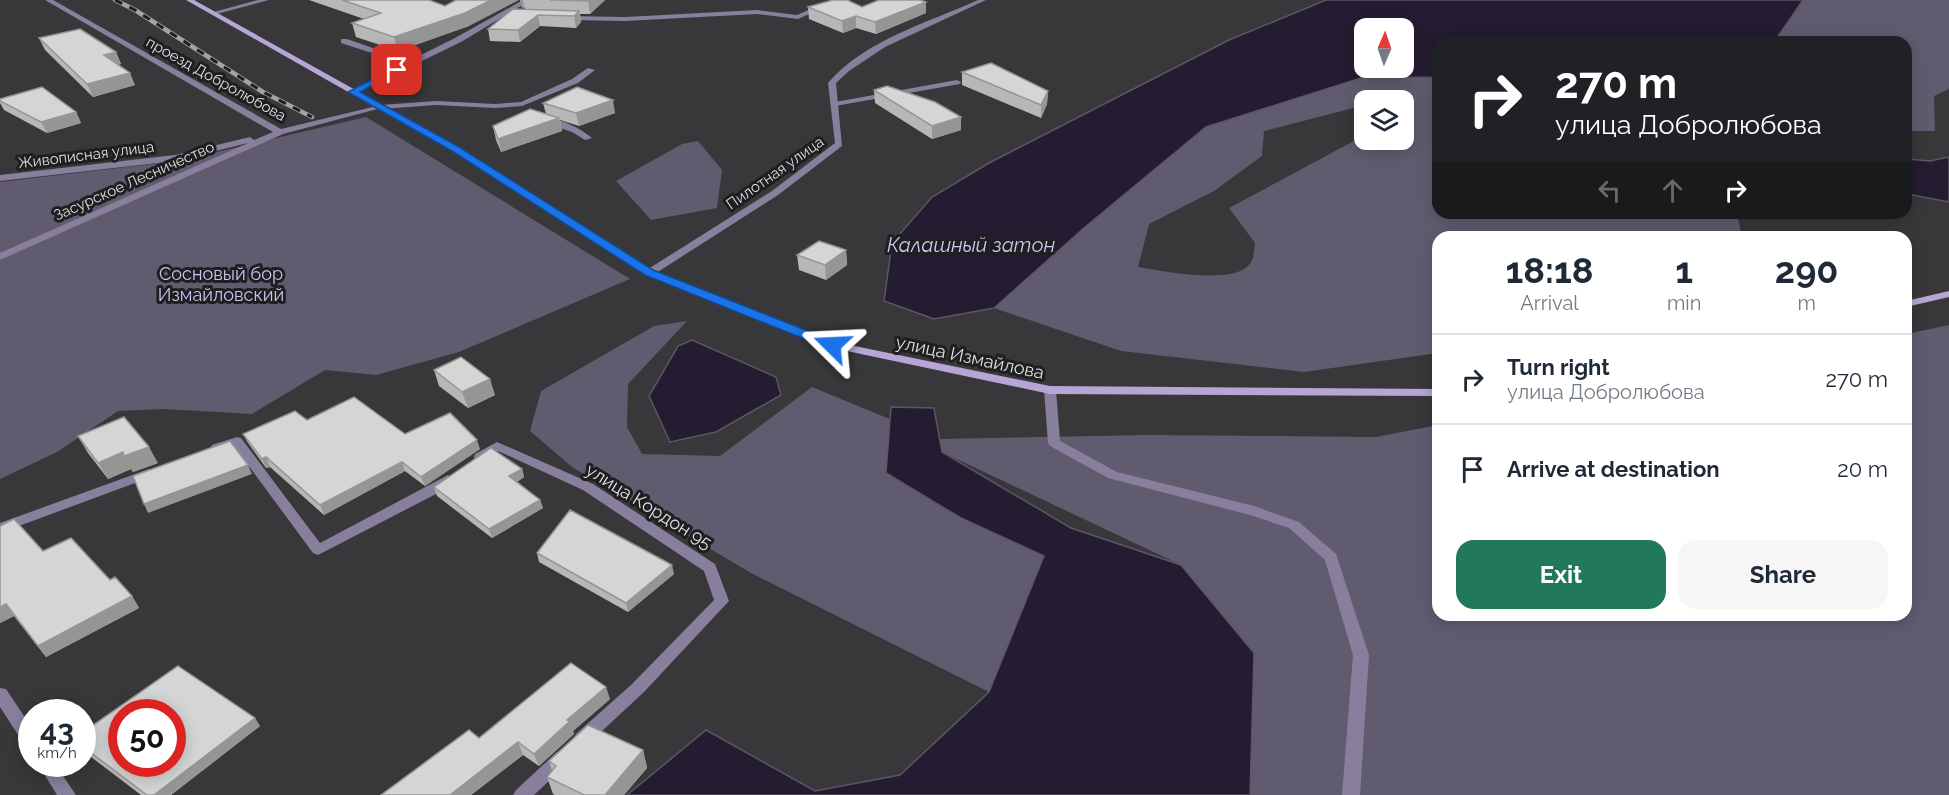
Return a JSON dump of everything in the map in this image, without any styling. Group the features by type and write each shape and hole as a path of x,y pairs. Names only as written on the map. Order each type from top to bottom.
{"main road":[{"name":"улица Измайлова","path":"189,0 455,149 649,273 832,345 1050,390 1432,393"},
{"path":"1912,303 1949,294"}],"street":[{"name":"проезд Добролюбова","path":"48,0 280,132 381,107 436,103 495,106"},
{"path":"213,13 266,0"},
{"path":"353,92 528,0"},
{"path":"557,18 625,19 757,12 798,16 838,0"},
{"name":"Пилотная улица","path":"649,273 775,193 839,144 832,83 843,70 885,44 983,0"},
{"path":"500,16 511,16"},
{"path":"344,41 412,63"},
{"path":"495,106 522,104 575,81 591,70"},
{"path":"835,104 957,82"},
{"path":"495,106 522,111"},
{"path":"533,115 575,130 588,138"},
{"name":"Живописная улица","path":"3,176 175,158 280,132"},
{"name":"Засурское Лесничество","path":"0,257 280,132"},
{"path":"1050,390 1054,443 1113,475 1254,511 1294,525 1331,558 1361,655 1351,795"},
{"name":"улица Кордон 95","path":"205,453 237,441 318,550 431,491 497,446 588,487 710,568 722,601 638,688 522,795"},
{"path":"0,528 162,469"},
{"path":"0,694 18,721"},
{"path":"55,777 67,795"}],"green space":[{"path":"1803,0 1949,0 1949,89 1934,96 1935,131 1912,131 1912,36 1778,36"},
{"path":"1432,77 1432,219 1738,219 1741,231 1432,231 1432,354 1304,372 1121,351 994,308 1085,227 1206,127 1361,78","holes":["1354,90 1414,90 1414,150 1354,150 1354,141 1229,208 1255,243 1251,263 1240,271 1228,274 1196,275 1138,267 1149,224 1214,191 1262,156 1264,131 1354,108"]},
{"name":"Сосновый бор Измайловский","path":"366,117 630,279 459,352 376,375 325,370 252,414 164,409 118,411 57,452 0,479 0,182 178,161"},
{"path":"698,141 722,170 717,208 651,220 616,181 682,144"},
{"path":"687,321 628,384 627,427 642,454 720,456 812,387 938,439 1148,435 1376,437 1432,426 1432,621 1912,621 1912,333 1949,325 1949,795 1250,795 1254,654 1181,565 942,452 961,518 1045,556 989,692 751,573 572,467 530,431 541,391 654,326"}],"water":[{"name":"Калашный затон","path":"1326,0 1803,0 1778,36 1432,36 1432,77 1414,77 1414,18 1354,18 1354,78 1361,78 1206,127 1085,227 994,308 934,319 884,301 892,243 932,197 989,163 1229,40"},
{"path":"1949,157 1949,202 1912,195 1912,159 1930,161"},
{"path":"692,340 776,377 781,395 716,432 670,442 649,396 678,346"},
{"path":"891,407 934,408 942,452 1071,528 1181,565 1254,653 1250,795 627,795 706,730 815,791 900,775 989,692 1044,556 961,518 886,473"}],"building":[{"path":"342,0 429,0 445,6 456,0 491,0 465,13 394,37 352,23 381,13"},
{"path":"833,0 847,0 862,7 879,0 926,2 875,22 856,16 842,21 808,7"},
{"path":"513,9 579,11 574,16 538,15 518,30 488,29"},
{"path":"80,29 116,52 104,55 130,73 87,84 39,38"},
{"path":"991,63 1048,91 1041,105 962,72"},
{"path":"887,86 935,102 961,117 932,126 874,90"},
{"path":"42,87 76,112 41,122 0,101 0,99"},
{"path":"577,87 613,100 576,113 543,103"},
{"path":"530,109 559,118 498,139 493,126"},
{"path":"819,241 846,250 825,265 797,255"},
{"path":"461,357 490,379 462,392 434,370"},
{"path":"354,397 405,434 450,413 477,440 421,477 402,462 320,505 266,457 262,459 243,434 295,411 307,420"},
{"path":"124,417 149,447 124,456 123,452 98,463 78,436"},
{"path":"230,441 248,465 144,504 133,476"},
{"path":"491,448 522,469 509,476 540,500 489,529 434,487"},
{"path":"570,510 672,565 626,603 537,553"},
{"path":"14,519 43,551 71,538 110,580 115,577 132,596 38,646 6,604 0,607 0,526"},
{"path":"571,663 606,687 567,720 570,721 534,754 518,742 450,795 381,795 469,730 479,738"},
{"path":"178,666 255,718 186,771 186,699 131,699"},
{"path":"108,715 108,766 96,757 96,723"},
{"path":"588,725 643,750 605,795 584,795 547,777 556,766 549,761"},
{"path":"123,777 178,777 154,795 147,795"}],"railway":[{"path":"115,0 135,10 263,92 312,117"}],"route":[{"path":"397,70 353,92 455,149 649,273 832,345"}]}
